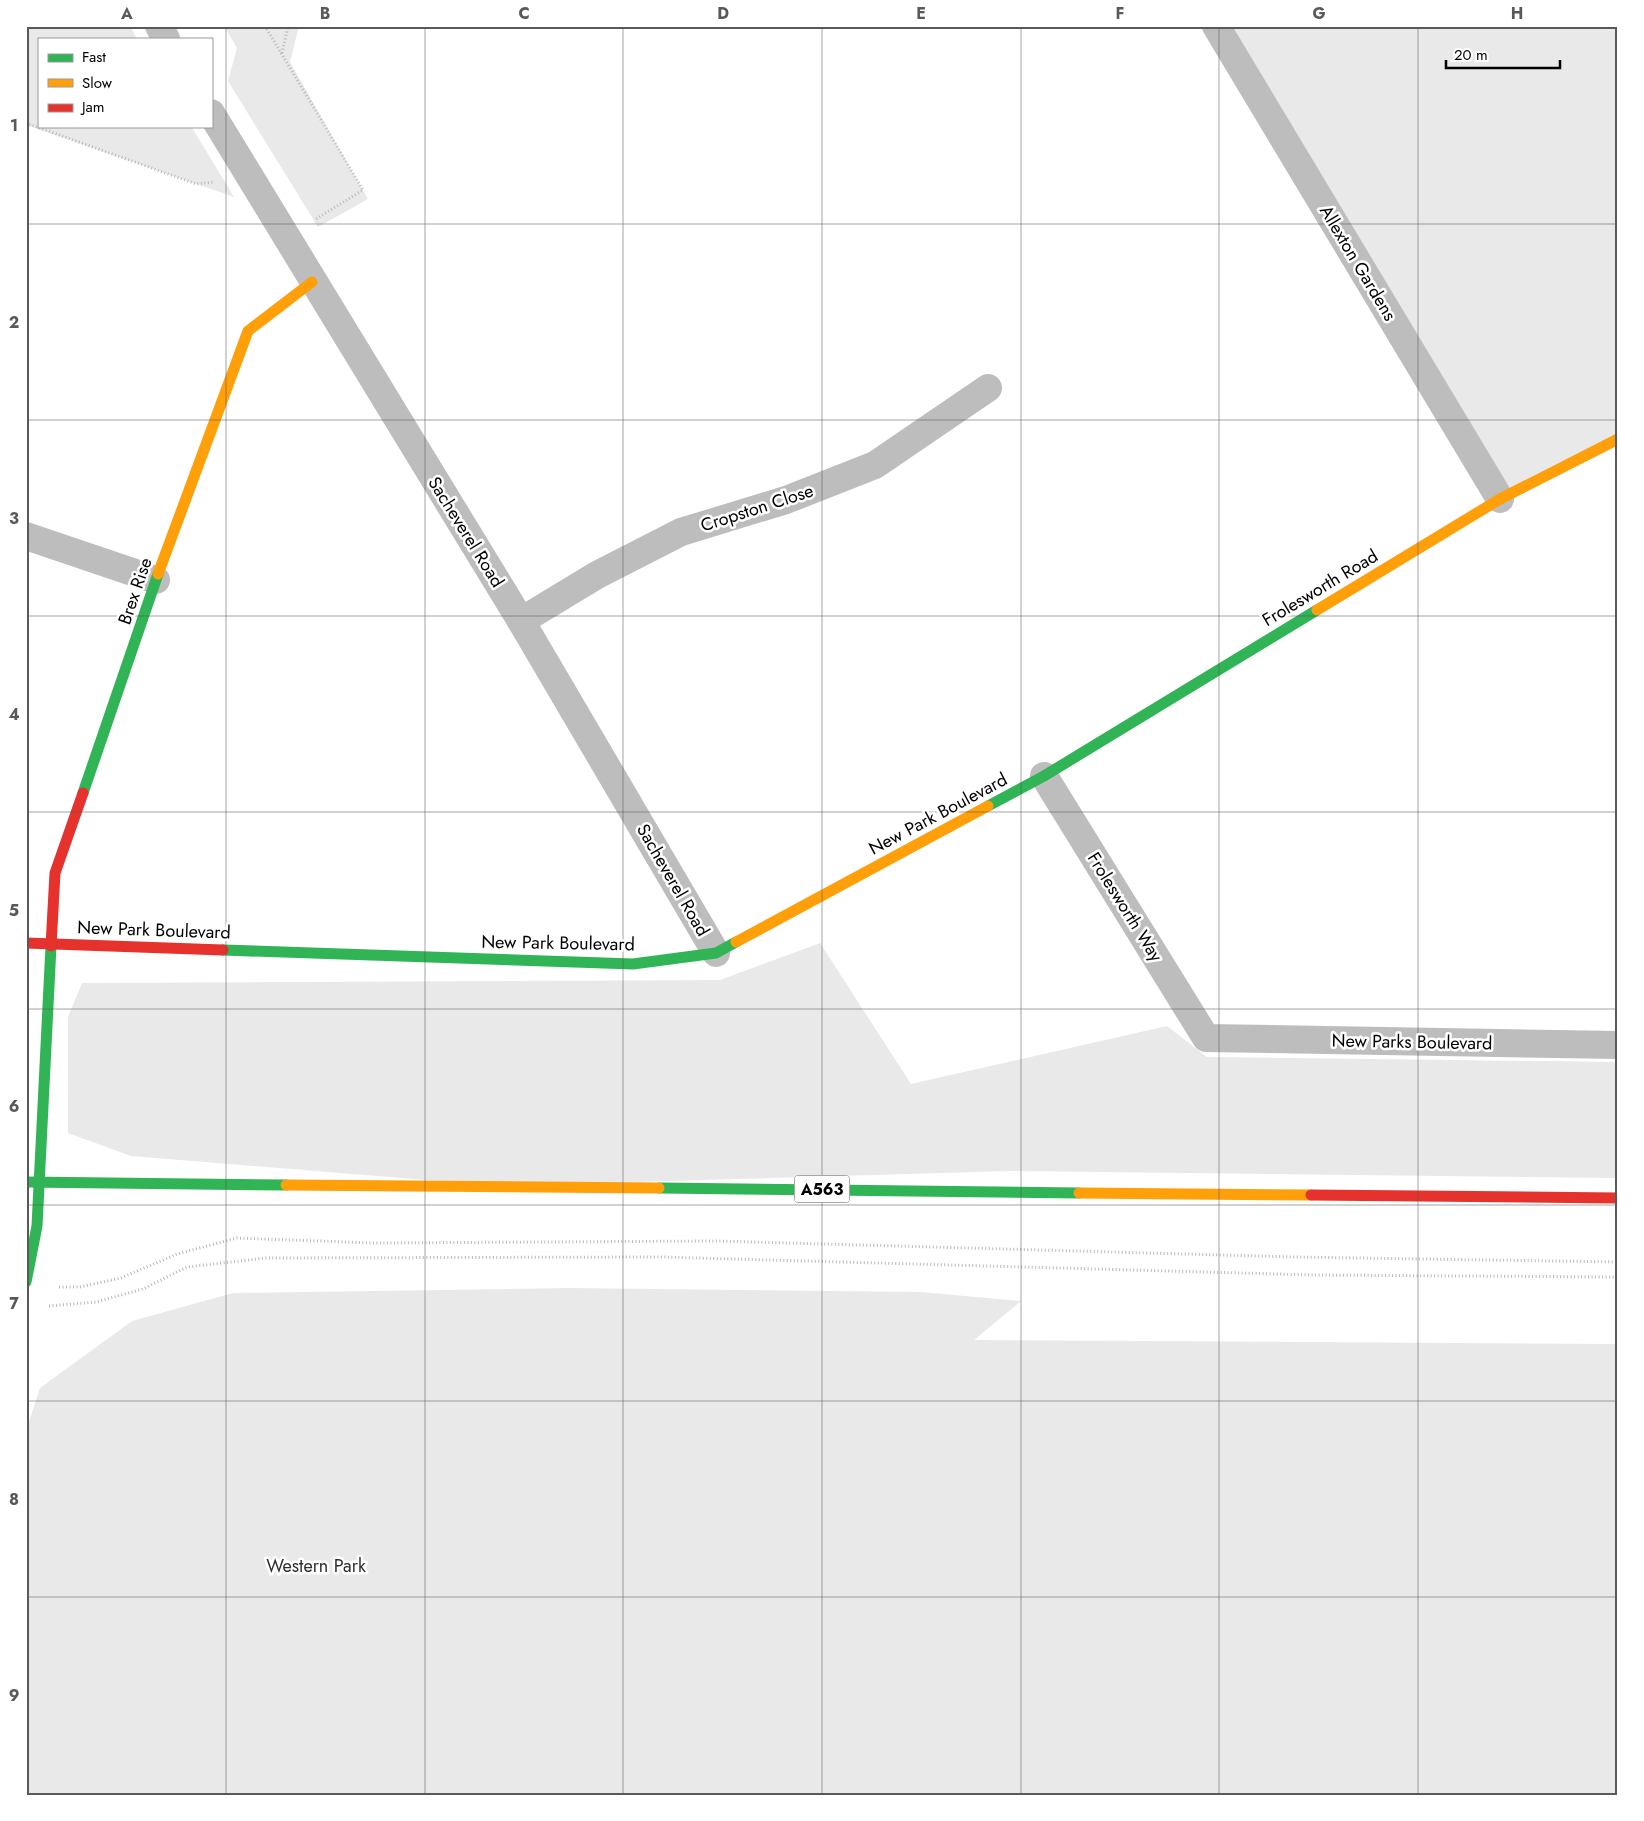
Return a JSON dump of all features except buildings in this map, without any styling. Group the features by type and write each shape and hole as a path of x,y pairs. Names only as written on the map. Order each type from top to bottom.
{"main road":[{"name":"Brex Rise","path":"26,1282 38,1226 50,943 55,873 156,580 248,331 312,282"},
{"name":"Frolesworth Road","path":"1044,776 1500,499 1618,439"},
{"name":"New Park Boulevard","path":"26,943 633,964 716,953 1044,776"},
{"name":"A563","path":"26,1182 1618,1198"}],"street":[{"path":"159,26 165,38"},
{"name":"Allexton Gardens","path":"1216,26 1500,499"},
{"name":"Sacheverel Road","path":"212,115 312,282 521,621 716,953"},
{"name":"Cropston Close","path":"521,621 597,575 681,532 786,500 875,465 988,388"},
{"path":"26,536 156,580"},
{"name":"Frolesworth Way","path":"1044,776 1206,1038"},
{"name":"New Parks Boulevard","path":"1206,1038 1618,1044"}],"path":[{"path":"265,26 363,190 286,238"},
{"path":"282,54 288,26"},
{"path":"26,123 38,127"},
{"path":"40,128 196,184 249,177"},
{"path":"53,1287 80,1287 121,1278 177,1254 237,1238 374,1243 716,1241 1294,1257 1618,1262"},
{"path":"45,1305 96,1302 143,1289 186,1268 266,1258 661,1257 1313,1275 1618,1277"}],"green space":[{"path":"26,26 130,26 136,38 38,38 38,128 192,128 234,197 26,125"},
{"path":"224,26 299,26 290,62 368,199 318,227 228,81 237,48"},
{"path":"1216,26 1618,26 1618,439 1500,499"},
{"path":"820,943 911,1084 1167,1026 1207,1057 1618,1062 1618,1178 1010,1171 500,1186 131,1156 68,1133 68,1017 82,983 720,980"},
{"name":"Western Park","path":"569,1288 920,1292 1021,1301 974,1340 1618,1344 1618,1795 26,1795 26,1431 40,1388 132,1321 233,1293"}],"traffic: fast":[{"path":"83,793 158,574"},
{"path":"988,806 1044,776 1317,610"},
{"path":"223,950 633,964 716,953 736,942"},
{"path":"26,1282 37,1226 51,946"},
{"path":"26,1182 286,1185"},
{"path":"659,1188 1079,1193"}],"traffic: slow":[{"path":"158,574 248,331 312,282"},
{"path":"1317,610 1500,499 1618,439"},
{"path":"736,942 988,806"},
{"path":"286,1185 659,1188"},
{"path":"1079,1193 1311,1195"}],"traffic: jam":[{"path":"51,946 55,873 83,793"},
{"path":"26,943 223,950"},
{"path":"1311,1195 1618,1198"}]}
